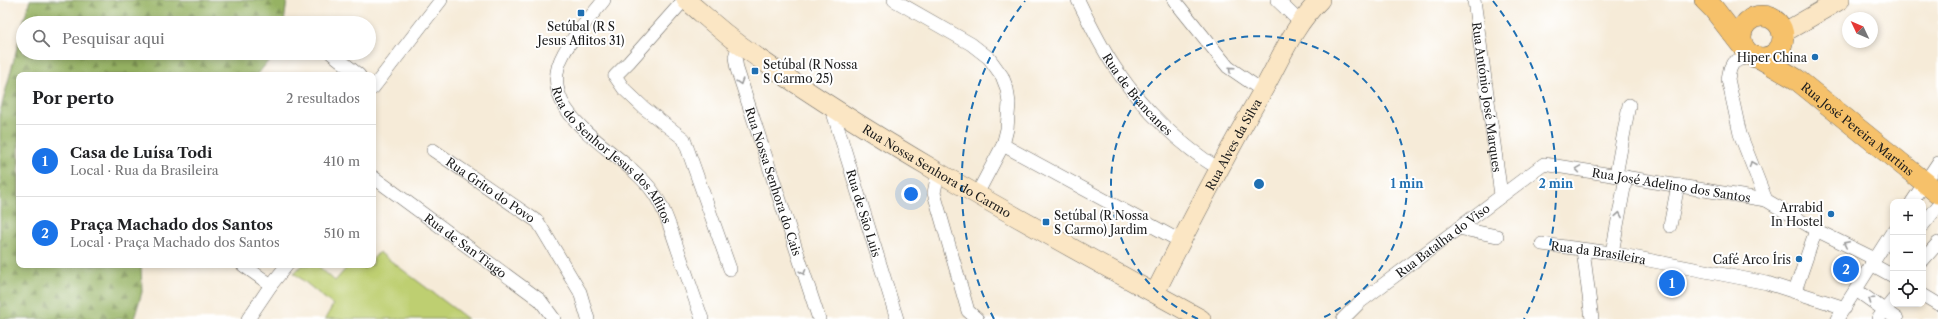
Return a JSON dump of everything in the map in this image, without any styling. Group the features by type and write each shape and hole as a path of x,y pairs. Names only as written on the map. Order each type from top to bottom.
{"main road":[{"path":"1709,4 1726,15 1733,17 1760,16 1775,20 1783,36 1781,45 1773,55 1753,54 1741,42 1742,29 1746,23 1752,18 1760,16"},
{"path":"1709,4 1753,54"},
{"name":"Rua José Pereira Martins","path":"1783,36 1786,63 1796,79"},
{"name":"Rua José Pereira Martins","path":"1753,54 1796,79 1932,188"}],"street":[{"path":"376,83 441,0"},
{"name":"Rua do Senhor Jesus dos Aflitos","path":"604,0 563,54 557,74 559,100 574,121 633,170 652,191 666,218 702,319"},
{"path":"685,0 615,76 624,89 644,108 684,139 730,269"},
{"name":"Rua Nossa Senhora do Carmo","path":"685,0 739,44 830,106 938,172 1201,319"},
{"path":"894,0 971,44 989,58 996,66 1006,89 1009,103 1009,114 1003,145 977,194"},
{"name":"Rua de Brancanes","path":"1078,0 1117,72 1132,90 1162,124 1197,154 1219,169"},
{"path":"1174,0 1228,67 1262,91"},
{"path":"1277,0 1301,23"},
{"name":"Rua Alves da Silva","path":"1155,293 1238,132 1301,23 1320,0"},
{"name":"Rua António José Marques","path":"1474,0 1501,195"},
{"path":"1783,36 1840,0"},
{"name":"Rua Nossa Senhora do Cais","path":"739,44 735,56 737,69 819,319"},
{"path":"1753,54 1733,63 1728,73 1728,79 1740,134 1766,200"},
{"path":"340,60 355,72"},
{"path":"1612,253 1629,105"},
{"name":"Rua de São Luis","path":"830,106 897,319"},
{"path":"1003,145 1180,242"},
{"name":"Rua Grito do Povo","path":"433,150 538,222 580,292 588,319"},
{"path":"1916,199 1932,188 1938,163"},
{"name":"Rua Batalha do Viso","path":"1343,319 1360,302 1544,164"},
{"name":"Rua José Adelino dos Santos","path":"1544,164 1766,200 1890,271"},
{"path":"938,172 934,193 968,311 977,319"},
{"name":"Rua de San'Tiago","path":"376,178 540,300 554,319"},
{"path":"1670,226 1678,185"},
{"path":"1926,222 1938,206"},
{"path":"1458,228 1497,236"},
{"path":"1794,291 1816,230"},
{"path":"1837,319 1846,308 1873,261 1890,235"},
{"path":"1926,257 1938,243"},
{"name":"Rua da Brasileira","path":"1542,244 1612,253 1767,283 1846,308"},
{"path":"1583,250 1592,319"},
{"path":"247,268 271,285"},
{"path":"248,319 271,285 285,268"},
{"path":"1856,290 1897,319"},
{"path":"1926,297 1938,304"}],"green space":[{"path":"30,0 287,0 285,16 25,16"},
{"path":"16,51 16,60 269,60 259,72 16,72 16,268 141,268 142,292 134,319 0,319 0,112"},
{"path":"379,252 468,319 325,319 333,305 294,273 299,268 320,268 335,281 346,268 376,268 376,256"}],"place":[{"name":"Setúbal (R S Jesus Aflitos 31)","path":"581,13"},
{"name":"Hiper China","path":"1815,57"},
{"name":"Setúbal (R Nossa S Carmo 25)","path":"755,71"},
{"name":"Arrabid In Hostel","path":"1831,214"},
{"name":"Setúbal (R Nossa S Carmo) Jardim","path":"1046,222"},
{"name":"Café Arco Íris","path":"1799,259"},
{"name":"Praça Machado dos Santos","path":"1846,269"},
{"name":"Casa de Luísa Todi","path":"1672,283"}]}
